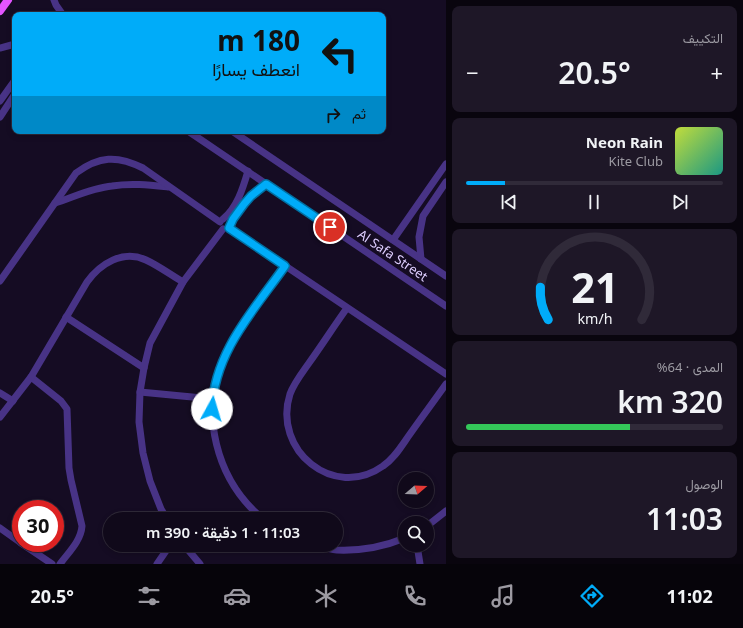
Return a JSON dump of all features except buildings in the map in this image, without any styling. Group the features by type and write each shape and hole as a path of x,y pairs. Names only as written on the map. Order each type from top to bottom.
{"main road":[{"path":"0,11 8,0"}],"street":[{"path":"54,0 61,12"},
{"path":"0,48 12,45"},
{"path":"0,101 12,84"},
{"path":"0,117 12,99"},
{"name":"Al Safa Street","path":"192,134 446,306"},
{"name":"Al Safa Street","path":"236,134 446,276"},
{"path":"0,281 76,173 88,165 101,160 116,159 130,162 143,168 221,220 228,219 228,227"},
{"path":"393,240 446,164"},
{"path":"248,171 239,197 229,213 221,220 220,227 228,227 446,374"},
{"path":"421,259 419,237 423,216 446,182"},
{"path":"55,203 89,191 111,186 134,184 170,187"},
{"path":"163,512 150,481 143,453 139,422 140,392 150,343 183,282 228,227 234,216 248,198 266,184"},
{"path":"0,417 31,377 95,271 106,263 118,258 131,257 144,259 183,282"},
{"path":"254,512 240,496 220,459 212,419 213,399 216,377 224,356 234,337 285,266"},
{"path":"347,308 290,393 287,408 287,424 291,439 299,453 310,464 323,472 338,476 354,477 369,473 383,466 395,456 446,384"},
{"path":"66,317 144,368"},
{"path":"31,377 65,404 68,415 69,468 82,532 60,564"},
{"path":"140,392 213,399"},
{"path":"0,393 13,401"},
{"path":"434,520 446,510"},
{"path":"0,528 12,537"},
{"path":"343,550 370,548 398,541"},
{"path":"34,552 52,564"},
{"path":"157,564 165,552"},
{"path":"190,552 200,564"},
{"path":"418,552 420,564"}],"route":[{"path":"212,409 216,377 224,356 234,337 285,266 229,228 234,216 248,198 266,184 330,227"}]}
